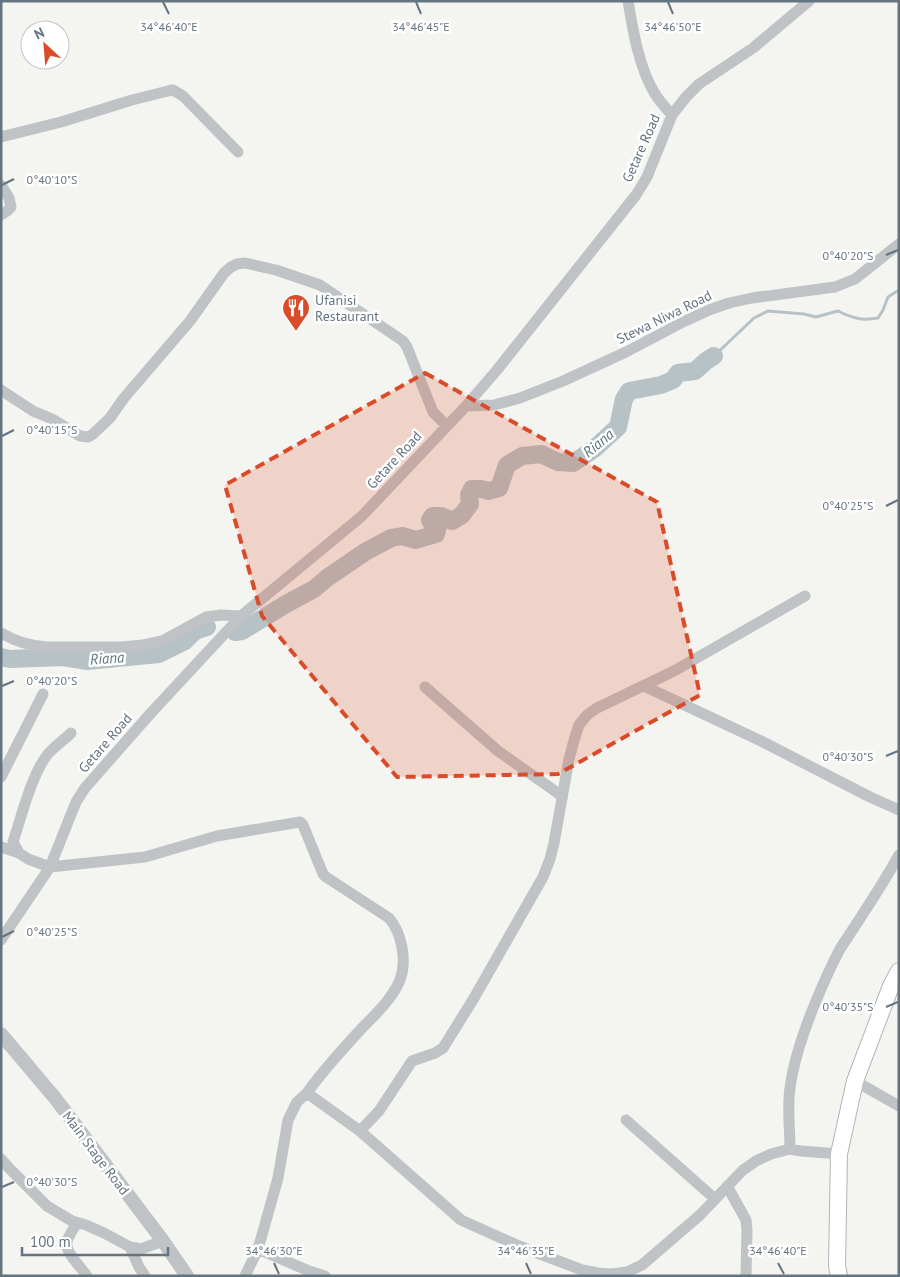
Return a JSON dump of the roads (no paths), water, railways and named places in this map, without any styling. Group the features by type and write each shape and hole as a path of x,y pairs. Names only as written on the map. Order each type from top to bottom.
{"main road":[{"path":"838,1276 839,1154 856,1081 891,986 899,971"}],"street":[{"path":"628,1 638,48 649,83 655,94 672,115"},
{"name":"Getare Road","path":"1,940 50,868 76,802 85,788 150,714 241,616 362,516 466,406 497,370 636,195 647,177 672,115 686,97 699,84 752,48 809,1"},
{"path":"1,137 173,90 183,96 238,152"},
{"path":"1,185 9,198 11,207 1,214"},
{"name":"Stewa Niwa Road","path":"466,406 494,405 563,382 708,310 752,298 835,287 855,279 899,244"},
{"path":"1,390 33,411 52,419 80,436 93,434 110,418 124,398 190,321 224,273 237,264 245,263 276,270 320,286 403,341 433,412 447,426"},
{"path":"360,1131 379,1111 412,1061 435,1053 443,1048 474,998 542,877 550,859 575,737 579,725 587,715 597,708 674,671 805,596"},
{"path":"1,632 11,639 35,646 122,647 162,641 206,617 241,616"},
{"path":"425,686 498,751 562,796"},
{"path":"644,686 761,741 899,810"},
{"path":"1,777 43,694"},
{"path":"19,853 13,842 38,770 48,755 71,733"},
{"path":"1,847 19,853 50,868 145,857 218,836 300,822 303,825 323,874 390,918 393,922 398,931 403,958 400,980 393,993 381,1008 297,1102 288,1120 278,1178 258,1249 245,1276"},
{"path":"790,1149 789,1090 796,1054 804,1029 823,984 840,951 899,856"},
{"name":"Main Stage Road","path":"1,1034 54,1098 164,1241 186,1276"},
{"path":"856,1081 899,1106"},
{"path":"307,1093 360,1131 461,1220 581,1273 628,1274 642,1265 700,1215 742,1170 771,1154 790,1149 839,1154"},
{"path":"626,1120 715,1199"},
{"path":"1,1159 47,1206 72,1221 104,1233 130,1248 141,1249 164,1241"},
{"path":"727,1186 746,1220 746,1276"},
{"path":"77,1223 66,1244 69,1254 88,1276"},
{"path":"130,1248 145,1276"},
{"path":"258,1249 325,1276"}],"waterway":[{"name":"Riana","path":"714,356 754,318 768,311 816,317 838,311 857,318 878,318 888,297 899,290"},
{"name":"Riana","path":"235,632 242,631 314,589 365,552 391,538 402,536 416,540 436,534 438,526 432,524 430,520 433,516 441,516 452,521 462,515 470,504 469,495 472,489 489,491 499,488 507,465 522,456 541,454 558,462 573,463 594,449 618,427 624,399 629,391 661,385 673,380 678,373 695,371 714,356"},
{"name":"Riana","path":"1,657 10,659 63,657 87,661 159,654 185,641 195,631 207,627"}],"place":[{"name":"Ufanisi Restaurant","path":"296,332"}]}
